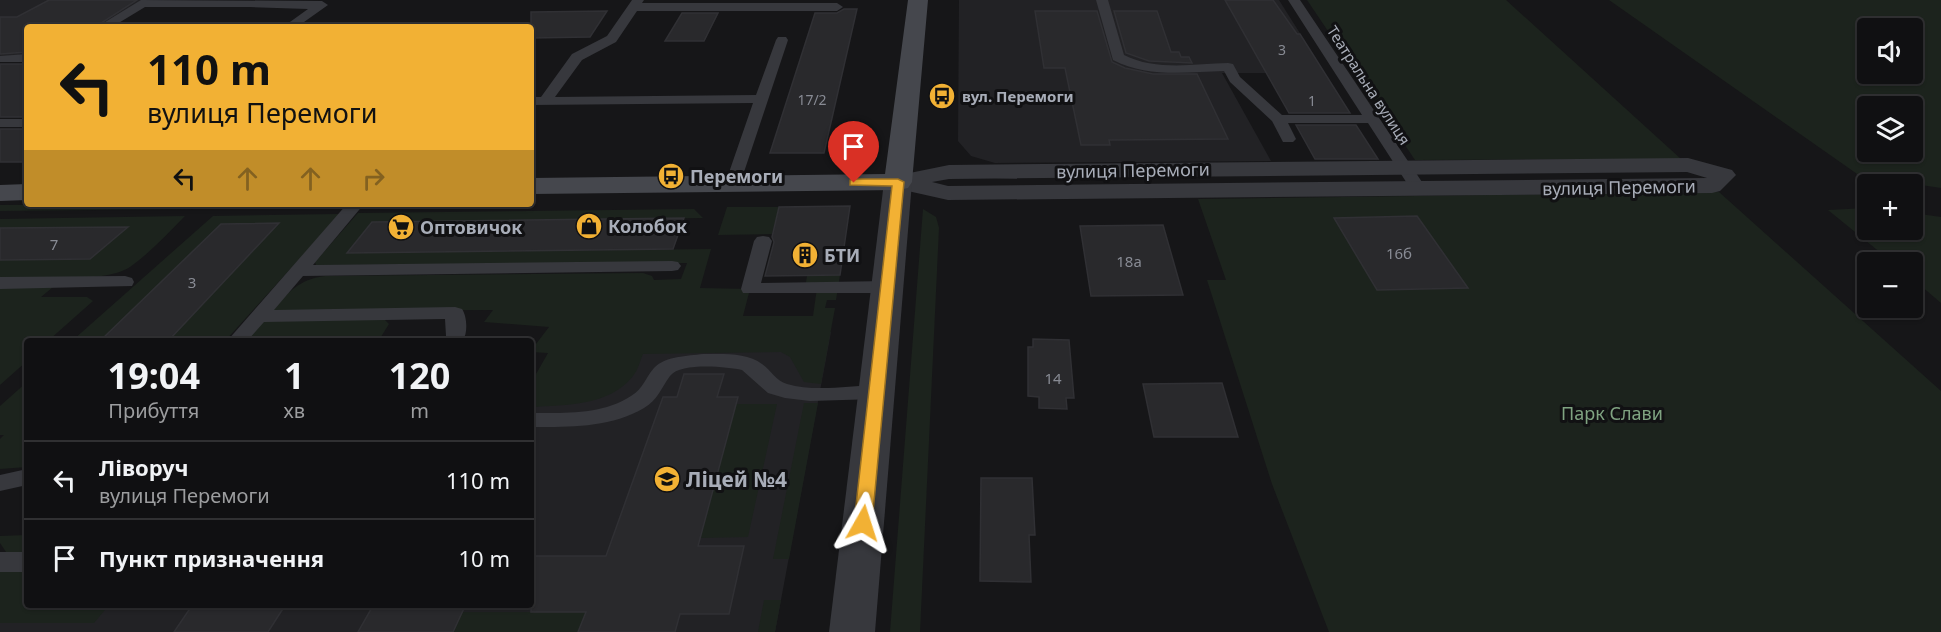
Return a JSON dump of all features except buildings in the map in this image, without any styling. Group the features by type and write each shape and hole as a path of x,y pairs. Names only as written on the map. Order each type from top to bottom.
{"main road":[{"path":"898,182 918,0"},
{"name":"вулиця Перемоги","path":"534,186 898,182"},
{"path":"0,193 24,192"}],"street":[{"name":"вулиця Перемоги","path":"898,182 948,193 1136,180 1403,167 1688,165 1724,175 1712,186 1418,189 1136,180"},
{"path":"1472,167 1490,188"},
{"path":"852,632 898,182"}],"lane":[{"path":"1102,0 1120,59 1135,65 1151,67 1228,67 1236,79 1278,119 1288,139"},
{"name":"Театральна вулиця","path":"1294,0 1418,189"},
{"path":"108,24 146,2 324,3"},
{"path":"293,24 324,3"},
{"path":"538,101 577,57 612,39 636,3 756,3 837,7"},
{"path":"733,184 782,40"},
{"path":"4,58 24,58"},
{"path":"538,101 762,99"},
{"path":"1278,119 1372,119"},
{"path":"0,123 24,123"},
{"path":"240,338 353,207"},
{"path":"763,241 750,289 888,287"},
{"path":"299,271 672,266"},
{"path":"0,283 125,282"},
{"path":"259,316 455,313 454,338"},
{"path":"534,420 585,418 613,413 636,403 657,383 660,373 668,367 684,362 748,364 755,367 775,388 794,393 876,392"},
{"path":"0,483 24,478"},
{"path":"0,562 24,562"}],"shaded area":[{"path":"0,0 148,0 105,24 24,24 24,56 0,56"},
{"path":"959,0 1279,0 1325,73 1222,73 1271,161 995,163 971,156 958,141"},
{"name":"Ліцей №4","path":"831,332 775,632 0,632 0,555 24,599 24,608 534,608 534,378 549,353"}],"green space":[{"path":"1307,0 1506,0 1681,159 1415,160"},
{"path":"1609,0 1941,0 1941,188 1923,185 1923,174 1857,174"},
{"name":"Парк Слави","path":"1719,192 1941,391 1941,632 1329,632 1272,484 1207,280 1226,280 1198,199"},
{"path":"0,205 195,207 194,209 0,211"},
{"path":"224,207 302,207 221,209"},
{"path":"727,207 779,207 772,234 718,235"},
{"path":"694,209 703,218 372,222 347,253 711,249 700,288 750,289 743,316 813,316 817,288 805,288 807,276 840,275 836,300 827,300 825,308 835,308 821,384 804,382 790,357 781,352 643,354 633,376 612,393 586,402 534,407 534,378 548,353 534,352 534,344 549,327 484,322 493,310 272,311 301,283 325,276 643,273 652,276 654,280 681,279 687,263 316,265 315,262 358,213"},
{"path":"923,209 936,217 939,228 920,632 890,632"},
{"path":"1857,209 1857,234 1828,210"},
{"path":"340,214 228,338 75,338 213,216"},
{"path":"1923,214 1941,217 1941,303 1923,288 1923,252 1880,252 1865,240 1923,240"},
{"path":"185,216 145,256 130,267 118,272 86,278 0,278 0,219"},
{"path":"0,287 53,287 41,297 87,297 93,301 51,338 24,338 24,364 0,385"},
{"path":"384,319 389,324 380,338 248,338 264,321"},
{"path":"24,385 24,467 0,469 0,439 4,435 0,435 0,406"},
{"path":"804,403 818,403 789,559 773,559"},
{"path":"736,404 777,404 748,537 700,538"},
{"path":"24,535 24,552 6,552 0,543 0,536"},
{"path":"24,570 24,608 106,608 94,623 0,623 0,572"},
{"path":"764,600 781,600 775,632 758,632"},
{"path":"463,612 586,612 578,632 453,632"}],"place":[{"name":"вул. Перемоги","path":"942,96"},
{"name":"Перемоги","path":"671,176"},
{"name":"Колобок","path":"589,226"},
{"name":"Оптовичок","path":"401,227"},
{"name":"БТИ","path":"805,255"},
{"name":"Ліцей №4","path":"667,479"}],"route":[{"path":"854,183 898,182 863,523"}]}
